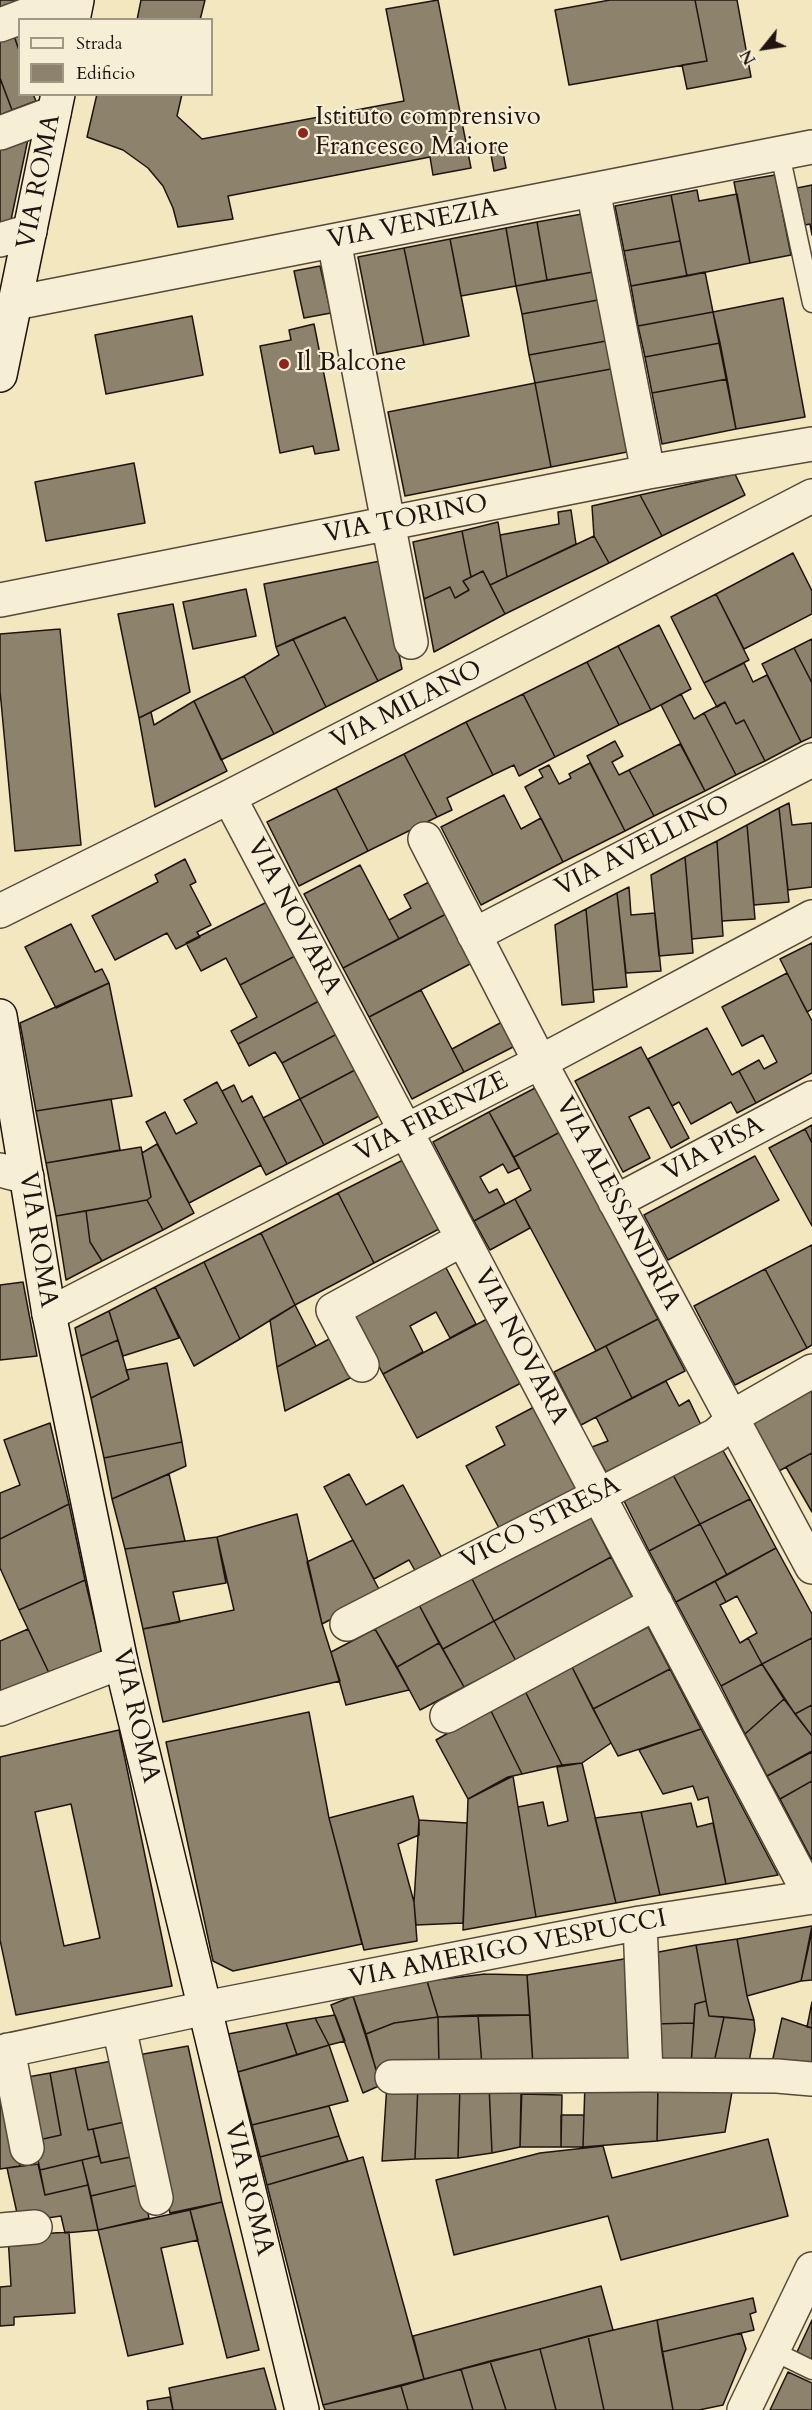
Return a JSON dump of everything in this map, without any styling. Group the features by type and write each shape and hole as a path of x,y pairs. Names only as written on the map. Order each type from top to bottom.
{"street":[{"path":"19,18 67,0"},
{"path":"73,18 77,0"},
{"path":"0,25 18,18"},
{"path":"0,133 56,104"},
{"name":"VIA ROMA","path":"0,375 15,303 15,235 56,104"},
{"name":"VIA VENEZIA","path":"15,303 812,147"},
{"path":"593,189 648,472"},
{"path":"334,241 411,642"},
{"name":"VIA TORINO","path":"0,600 648,472 812,444"},
{"name":"VIA MILANO","path":"0,910 230,796 812,496"},
{"name":"VIA AVELLINO","path":"474,935 812,760"},
{"name":"VIA NOVARA","path":"230,796 811,1897"},
{"name":"VIA ALESSANDRIA","path":"425,839 540,1062 812,1567"},
{"name":"VIA FIRENZE","path":"49,1314 540,1062 812,917"},
{"name":"VIA ROMA","path":"0,1016 13,1173 49,1314 121,1662 302,2410"},
{"name":"VIA PISA","path":"615,1202 812,1098"},
{"path":"362,1365 333,1310 463,1239"},
{"name":"VICO STRESA","path":"347,1624 716,1436 744,1410 812,1371"},
{"path":"447,1716 656,1603"},
{"path":"0,1709 121,1662"},
{"name":"VIA AMERIGO VESPUCCI","path":"4,2051 640,1923 811,1897"},
{"path":"640,1923 646,2075"},
{"path":"119,2027 156,2198"},
{"path":"4,2051 27,2148"},
{"path":"392,2077 646,2075 777,2076 812,2079"},
{"path":"0,2230 35,2227"},
{"path":"744,2410 812,2269"}],"lane":[{"path":"780,154 809,277 812,303"},
{"path":"773,2351 812,2370"}],"building":[{"path":"0,0 22,0 0,8"},
{"path":"141,0 205,0 200,18 137,18"},
{"path":"438,0 471,168 433,175 430,157 228,196 233,219 178,227 173,208 163,186 148,168 123,150 87,137 97,96 182,96 177,116 202,139 404,101 386,9"},
{"path":"610,0 695,0 707,61 569,85 555,10"},
{"path":"695,0 737,0 751,77 687,89 682,65 707,61"},
{"path":"18,35 18,47 14,36"},
{"path":"14,36 18,47 18,96 34,96 36,101 12,110 0,78 0,41"},
{"path":"0,78 12,110 0,115"},
{"path":"28,139 11,220 0,223 0,149"},
{"path":"501,142 506,168 494,171 489,144"},
{"path":"775,175 791,255 750,263 734,182"},
{"path":"812,185 812,235 810,224 805,225 797,188"},
{"path":"697,190 699,201 737,194 750,263 687,276 671,195"},
{"path":"671,195 680,241 624,251 615,206"},
{"path":"582,214 593,272 547,280 537,222"},
{"path":"537,222 547,280 516,286 506,228"},
{"path":"506,228 516,286 461,296 450,239"},
{"path":"450,239 469,336 424,345 404,248"},
{"path":"680,241 687,276 631,286 624,251"},
{"path":"404,248 424,345 377,354 358,257"},
{"path":"320,266 331,313 304,318 294,271"},
{"path":"593,272 598,300 522,314 516,286"},
{"path":"705,272 713,312 638,326 631,286"},
{"path":"783,298 805,417 736,429 713,312"},
{"path":"598,300 606,341 529,355 522,314"},
{"path":"713,312 720,343 645,357 638,326"},
{"path":"192,316 203,375 106,394 95,335"},
{"path":"314,324 339,450 315,454 313,446 280,453 260,346 291,340 289,330"},
{"path":"606,341 611,369 535,383 529,355"},
{"path":"720,343 727,379 652,393 645,357"},
{"path":"611,369 627,452 551,467 535,383"},
{"path":"727,379 736,429 662,444 652,393"},
{"path":"535,383 551,467 405,496 388,412"},
{"path":"134,463 145,523 46,541 35,482"},
{"path":"735,474 745,495 662,536 640,495"},
{"path":"640,495 662,536 609,563 594,536 592,506"},
{"path":"571,510 576,544 507,577 500,535 559,524 558,512"},
{"path":"498,522 507,577 490,585 483,571 471,577 462,531"},
{"path":"462,531 471,577 463,581 469,590 455,598 450,587 424,599 413,542"},
{"path":"594,536 609,563 505,614 490,585"},
{"path":"793,553 812,591 812,614 744,649 716,594"},
{"path":"380,561 402,669 378,681 345,617 276,647 264,584"},
{"path":"483,571 505,614 434,652 424,599 450,587 455,598 469,590 463,581"},
{"path":"246,589 256,636 193,649 183,602"},
{"path":"716,594 749,660 704,683 671,617"},
{"path":"173,604 190,692 139,718 118,614"},
{"path":"345,617 378,681 326,707 293,639"},
{"path":"659,625 691,689 651,710 618,646"},
{"path":"60,629 81,845 15,851 0,691 0,634"},
{"path":"293,639 326,707 274,734 244,676 279,655 276,647"},
{"path":"812,639 812,683 794,648"},
{"path":"618,646 651,710 619,725 587,662"},
{"path":"794,648 812,683 812,737 801,742 762,664"},
{"path":"587,662 619,725 555,757 523,694"},
{"path":"744,663 753,682 767,675 801,742 765,761 744,720 736,724 725,702 717,707 704,683"},
{"path":"244,676 274,734 221,760 194,701"},
{"path":"523,694 555,757 519,776 514,765 493,775 466,722"},
{"path":"681,694 694,719 704,713 736,775 705,791 661,705"},
{"path":"194,701 227,771 155,807 139,718 151,712 154,725"},
{"path":"725,702 736,724 744,720 765,761 736,775 704,713"},
{"path":"466,722 493,775 447,798 452,810 437,817 404,754"},
{"path":"615,741 623,756 612,762 619,775 629,770 654,816 625,831 587,756"},
{"path":"680,744 705,791 654,816 629,770"},
{"path":"404,754 437,817 368,851 336,788"},
{"path":"590,763 625,831 563,862 525,787 543,777 539,770 549,765 559,784 571,778 569,774"},
{"path":"336,788 368,851 299,886 267,822"},
{"path":"504,795 521,829 541,818 563,862 481,905 441,827"},
{"path":"789,803 792,825 812,823 812,887 788,890 779,808"},
{"path":"779,808 789,902 754,905 747,825"},
{"path":"747,825 755,919 722,921 717,841"},
{"path":"717,841 723,936 692,939 685,857"},
{"path":"685,857 693,953 659,956 651,875"},
{"path":"185,859 196,882 190,885 211,925 197,932 200,937 176,949 167,933 115,960 92,916 158,882 155,875"},
{"path":"360,865 399,939 343,968 304,894"},
{"path":"429,882 446,914 399,939 389,920 411,908 404,895"},
{"path":"629,887 631,915 655,913 661,971 626,973 617,893"},
{"path":"617,893 627,987 593,990 586,909"},
{"path":"267,902 295,956 240,985 226,958 201,971 186,943"},
{"path":"586,909 594,1002 562,1005 555,925"},
{"path":"446,914 472,963 369,1017 343,968"},
{"path":"71,924 95,972 102,969 109,983 56,1008 25,947"},
{"path":"812,943 812,1009 807,1012 780,959"},
{"path":"295,956 319,1001 238,1044 231,1031 257,1017 240,985"},
{"path":"787,973 812,1021 812,1073 756,1103 739,1071 759,1060 764,1069 777,1062 763,1035 742,1046 722,1007"},
{"path":"109,983 132,1096 36,1111 20,1023"},
{"path":"421,990 464,1072 412,1099 369,1017"},
{"path":"319,1001 337,1034 282,1063 275,1052 249,1066 238,1044"},
{"path":"502,1022 515,1046 464,1072 452,1049"},
{"path":"707,1028 732,1075 739,1071 756,1103 737,1113 731,1102 691,1124 679,1102 672,1106 648,1059"},
{"path":"337,1034 355,1070 300,1099 282,1063"},
{"path":"641,1047 689,1138 671,1148 649,1107 629,1117 650,1158 623,1172 575,1081"},
{"path":"355,1070 379,1116 324,1145 300,1099"},
{"path":"217,1082 261,1165 189,1203 146,1122 165,1112 176,1134 197,1123 184,1100"},
{"path":"234,1085 242,1102 252,1096 287,1164 266,1175 222,1091"},
{"path":"537,1087 560,1132 514,1157 489,1112"},
{"path":"111,1099 120,1150 46,1163 36,1111"},
{"path":"300,1099 324,1145 287,1164 263,1118"},
{"path":"489,1112 519,1168 508,1173 503,1164 480,1177 489,1193 497,1189 505,1204 474,1221 433,1142"},
{"path":"812,1125 812,1143 805,1129"},
{"path":"805,1129 812,1143 812,1226 769,1148"},
{"path":"560,1132 658,1319 596,1351 515,1199 531,1190 514,1157"},
{"path":"157,1144 194,1213 163,1230 147,1200 151,1197 142,1153"},
{"path":"141,1147 151,1197 147,1200 56,1216 46,1163"},
{"path":"755,1156 779,1200 668,1260 644,1215"},
{"path":"403,1160 439,1229 374,1263 338,1193"},
{"path":"338,1193 374,1263 295,1305 261,1233"},
{"path":"515,1199 530,1228 490,1250 474,1221"},
{"path":"147,1200 163,1230 102,1261 90,1242 86,1211"},
{"path":"86,1211 90,1242 102,1261 66,1280 56,1216"},
{"path":"261,1233 295,1305 240,1339 204,1262"},
{"path":"812,1245 812,1345 807,1348 765,1269"},
{"path":"204,1262 240,1339 194,1366 155,1287"},
{"path":"444,1264 476,1324 450,1338 436,1312 410,1326 423,1352 383,1374 351,1314"},
{"path":"765,1269 807,1348 735,1385 694,1306"},
{"path":"23,1282 37,1356 0,1360 0,1285"},
{"path":"155,1287 179,1338 123,1356 109,1311"},
{"path":"295,1305 316,1346 277,1367 270,1320"},
{"path":"109,1311 118,1340 81,1356 75,1328"},
{"path":"487,1319 521,1383 417,1438 383,1374"},
{"path":"658,1319 685,1371 632,1398 606,1346"},
{"path":"333,1337 354,1376 285,1411 277,1367"},
{"path":"118,1340 129,1379 91,1398 81,1356"},
{"path":"606,1346 632,1398 581,1425 554,1372"},
{"path":"167,1363 182,1442 104,1458 91,1398 129,1379 126,1370"},
{"path":"666,1381 679,1406 689,1400 701,1425 606,1472 592,1447 608,1441 596,1417"},
{"path":"812,1390 812,1453 779,1471 753,1423"},
{"path":"534,1407 576,1489 500,1530 466,1466 505,1445 496,1427"},
{"path":"50,1423 69,1504 0,1539 0,1493 20,1485 4,1440"},
{"path":"182,1442 186,1466 112,1499 104,1458"},
{"path":"721,1447 750,1499 700,1524 672,1473"},
{"path":"812,1453 812,1512 786,1467"},
{"path":"672,1473 700,1524 649,1551 623,1499"},
{"path":"169,1474 185,1541 125,1549 112,1499"},
{"path":"349,1474 366,1505 403,1485 443,1560 417,1574 409,1560 374,1579 324,1487"},
{"path":"750,1499 776,1548 727,1575 700,1524"},
{"path":"69,1504 85,1580 19,1610 0,1568 0,1539"},
{"path":"297,1514 322,1624 340,1681 163,1722 143,1629 234,1610 217,1537"},
{"path":"589,1514 611,1557 494,1621 471,1577"},
{"path":"700,1524 727,1575 676,1602 649,1551"},
{"path":"217,1537 226,1583 173,1592 180,1622 143,1629 125,1549"},
{"path":"353,1540 381,1593 322,1624 307,1562"},
{"path":"776,1548 812,1614 812,1638 762,1664 748,1638 757,1633 737,1596 726,1602 715,1581"},
{"path":"611,1557 634,1600 516,1661 494,1621"},
{"path":"471,1577 494,1621 443,1649 419,1605"},
{"path":"85,1580 102,1651 50,1675 19,1610"},
{"path":"715,1581 726,1602 720,1605 740,1643 748,1638 762,1664 721,1686 676,1602"},
{"path":"419,1605 439,1643 397,1667 375,1629"},
{"path":"494,1621 516,1661 464,1687 443,1649"},
{"path":"648,1627 670,1669 593,1709 572,1667"},
{"path":"28,1629 50,1675 0,1695 0,1641"},
{"path":"375,1629 409,1690 346,1705 331,1652"},
{"path":"812,1638 812,1705 795,1714 762,1664"},
{"path":"439,1643 464,1687 420,1710 397,1667"},
{"path":"762,1664 784,1699 745,1734 721,1686"},
{"path":"572,1667 611,1743 582,1763 562,1765 525,1691"},
{"path":"670,1669 701,1729 618,1756 593,1709"},
{"path":"525,1691 562,1765 522,1774 490,1709"},
{"path":"784,1699 812,1736 812,1751 767,1776 745,1734"},
{"path":"812,1705 812,1736 795,1714"},
{"path":"490,1709 522,1774 508,1777 468,1799 436,1740"},
{"path":"309,1712 329,1818 362,1944 233,1971 213,1961 166,1742"},
{"path":"701,1729 778,1875 726,1884 708,1797 698,1800 693,1786 663,1794 639,1750"},
{"path":"119,1730 172,1986 16,2015 0,1940 0,1757","holes":["71,1804 100,1938 64,1946 35,1812"]},
{"path":"812,1752 812,1781 780,1799 767,1776"},
{"path":"582,1763 616,1903 536,1917 518,1807 543,1802 548,1826 568,1821 557,1767"},
{"path":"513,1776 536,1917 463,1930 468,1799"},
{"path":"812,1781 812,1860 780,1799"},
{"path":"413,1796 419,1820 419,1835 398,1844 414,1902 417,1941 364,1950 329,1818"},
{"path":"691,1803 697,1827 713,1823 726,1884 660,1895 641,1812"},
{"path":"641,1812 660,1895 616,1903 595,1818"},
{"path":"419,1820 467,1823 463,1923 416,1925 414,1902"},
{"path":"812,1926 801,1981 747,1996 737,1939"},
{"path":"812,1931 812,1980 801,1981"},
{"path":"737,1939 747,1996 754,2020 709,2016 696,1945"},
{"path":"696,1945 706,2001 695,2004 694,2023 652,2024 648,1954"},
{"path":"630,1958 636,2068 533,2066 527,1975"},
{"path":"485,1974 527,1975 530,2015 438,2017 427,1981"},
{"path":"427,1981 438,2017 394,2023 366,2034 353,1996"},
{"path":"353,1996 381,2085 363,2093 331,2005"},
{"path":"706,2001 709,2016 724,2017 713,2067 691,2066 695,2004"},
{"path":"812,2002 812,2028 807,2027"},
{"path":"335,2015 345,2041 329,2045 315,2018"},
{"path":"478,2015 530,2015 533,2066 482,2066"},
{"path":"478,2015 482,2066 439,2067 438,2017"},
{"path":"438,2017 439,2067 376,2070 366,2034 394,2023"},
{"path":"724,2017 754,2020 755,2030 748,2067 713,2067"},
{"path":"315,2018 329,2045 297,2055 286,2023"},
{"path":"782,2018 812,2028 812,2069 771,2067"},
{"path":"286,2023 297,2055 238,2072 228,2034"},
{"path":"694,2023 691,2066 656,2066 652,2024"},
{"path":"329,2045 348,2101 252,2125 238,2072"},
{"path":"188,2046 222,2202 170,2213 138,2055"},
{"path":"117,2060 129,2121 88,2130 75,2068"},
{"path":"75,2068 88,2130 93,2129 99,2156 40,2170 34,2141 61,2135 50,2073"},
{"path":"50,2073 61,2135 34,2141 22,2078"},
{"path":"5,2082 20,2166 0,2169 0,2083"},
{"path":"585,2083 658,2084 657,2141 583,2147"},
{"path":"387,2084 418,2084 415,2159 382,2161"},
{"path":"418,2084 460,2084 458,2158 415,2159"},
{"path":"460,2084 489,2085 492,2153 458,2158"},
{"path":"658,2084 733,2086 725,2132 657,2141"},
{"path":"489,2085 522,2086 520,2147 492,2153"},
{"path":"521,2094 562,2095 561,2147 520,2147"},
{"path":"329,2106 339,2136 260,2157 252,2125"},
{"path":"561,2115 584,2115 583,2147 561,2147"},
{"path":"129,2121 136,2156 101,2163 93,2129"},
{"path":"339,2136 348,2161 267,2185 260,2157"},
{"path":"768,2139 788,2216 621,2260 608,2216 454,2255 436,2180 540,2153 603,2146 612,2178"},
{"path":"99,2156 101,2163 136,2156 142,2184 91,2196 82,2160"},
{"path":"363,2157 424,2379 323,2405 267,2185"},
{"path":"82,2160 88,2185 45,2195 40,2170"},
{"path":"38,2164 45,2195 88,2185 98,2230 65,2233 61,2216 19,2222 7,2168"},
{"path":"142,2184 149,2218 98,2230 91,2196"},
{"path":"222,2202 259,2350 227,2358 190,2210"},
{"path":"190,2210 198,2240 161,2248 183,2344 128,2356 98,2230"},
{"path":"69,2232 75,2313 14,2317 14,2325 0,2326 0,2287 11,2286 8,2236"},
{"path":"601,2286 613,2330 424,2379 413,2336"},
{"path":"753,2298 756,2312 750,2314 754,2330 662,2352 657,2320"},
{"path":"657,2320 673,2410 604,2410 588,2336"},
{"path":"812,2320 812,2360 797,2352"},
{"path":"741,2333 746,2349 723,2405 699,2410 673,2410 662,2352"},
{"path":"588,2336 604,2410 556,2410 540,2349"},
{"path":"540,2349 556,2410 506,2410 490,2361"},
{"path":"490,2361 506,2410 473,2410 461,2369"},
{"path":"264,2368 276,2410 173,2410 169,2388"},
{"path":"461,2369 473,2410 408,2410 401,2386"},
{"path":"788,2372 812,2383 812,2410 770,2410"},
{"path":"401,2386 408,2410 325,2410 323,2405"},
{"path":"170,2397 173,2410 148,2410 147,2401"}],"place":[{"name":"Istituto comprensivo Francesco Maiore","path":"303,133"},
{"name":"Il Balcone","path":"284,364"}]}
